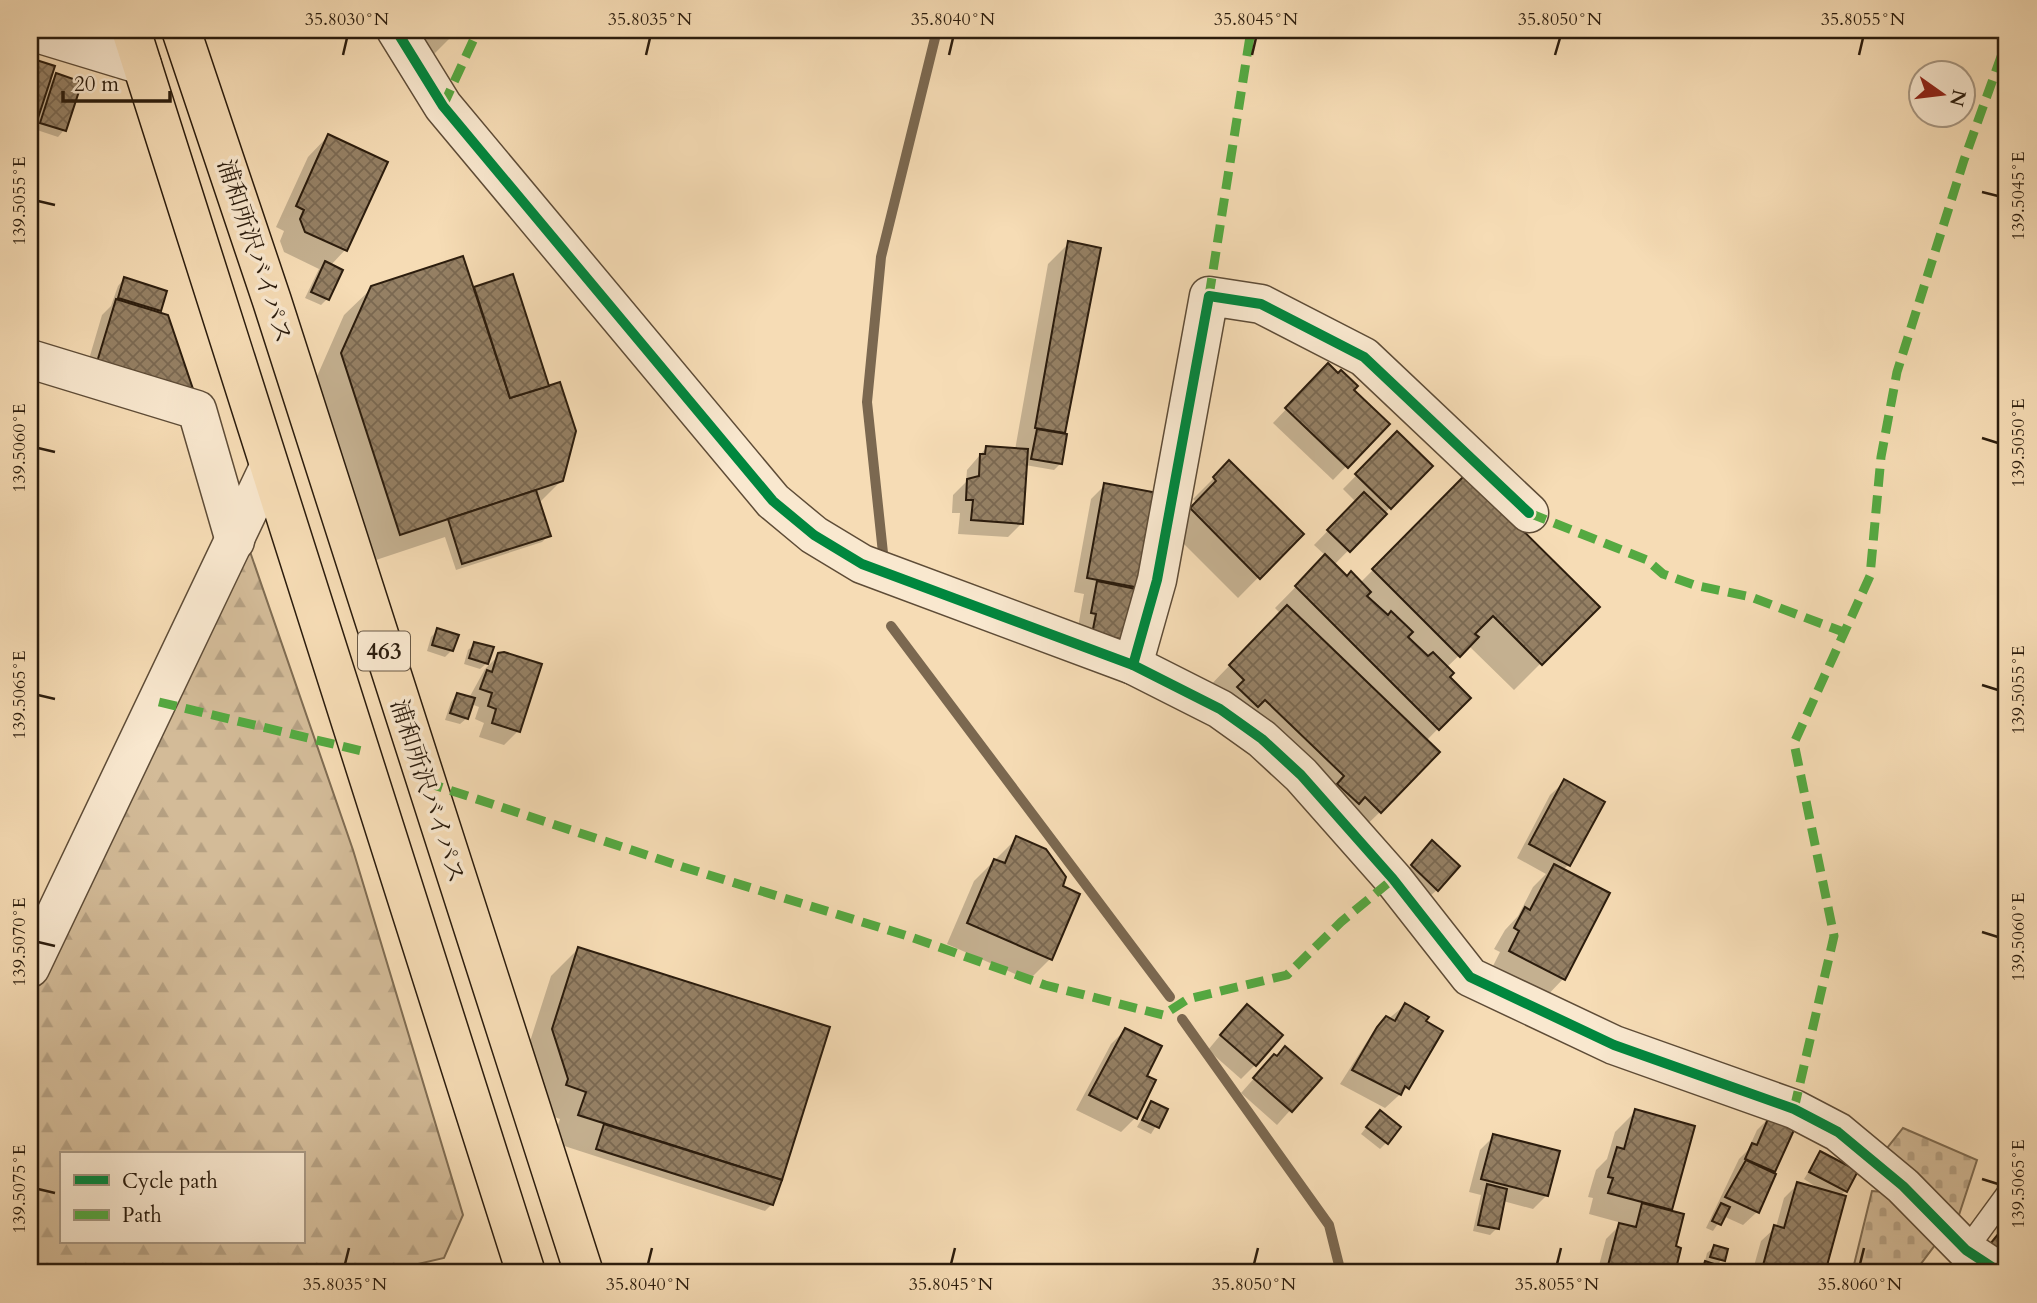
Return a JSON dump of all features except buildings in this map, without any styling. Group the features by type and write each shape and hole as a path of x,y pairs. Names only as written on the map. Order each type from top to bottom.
{"highway":[{"name":"浦和所沢バイパス","path":"181,30 276,314 584,1273"},
{"name":"浦和所沢バイパス","path":"137,47 526,1273"}],"street":[{"path":"396,30 443,106 773,500 814,536 862,564 1133,665 1220,709 1262,739 1301,775 1393,879 1470,977 1614,1045 1794,1109 1838,1132 1903,1186 1966,1250 2001,1273"},
{"path":"30,31 137,47"},
{"path":"1133,665 1157,580 1209,296 1261,304 1364,357 1529,513"},
{"path":"30,359 197,410 234,541"},
{"path":"30,968 269,467"}],"lane":[{"path":"1966,1250 2007,1194"}],"green space":[{"path":"246,540 353,850 463,1215 444,1258 379,1273 30,1273 30,995"},
{"path":"1903,1128 1977,1160 1956,1224 1880,1157"},
{"path":"1872,1191 1884,1192 1935,1245 1914,1273 1852,1273"}],"waterway":[{"path":"883,553 867,402 881,257 937,30"},
{"path":"891,626 1170,997"},
{"path":"1182,1019 1329,1225 1341,1273"}],"marked path":[{"path":"443,106 478,30"},
{"path":"1209,296 1251,30"},
{"path":"1794,1109 1834,936 1794,743 1870,576 1881,457 1897,372 1964,160 2007,40"},
{"path":"1529,513 1647,560 1663,574 1694,585 1751,597 1846,633"},
{"path":"159,702 362,751"},
{"path":"425,782 683,867 911,937 1045,985 1163,1015 1188,999 1287,975 1341,922 1393,879"}],"cycle path":[{"path":"396,30 443,106 773,501 814,535 862,564 1133,665 1220,709 1262,739 1301,775 1393,879 1470,977 1614,1045 1794,1109 1838,1132 1903,1186 1966,1250 2001,1273"},
{"path":"1133,665 1157,580 1209,296 1261,304 1364,357 1529,513"}]}
